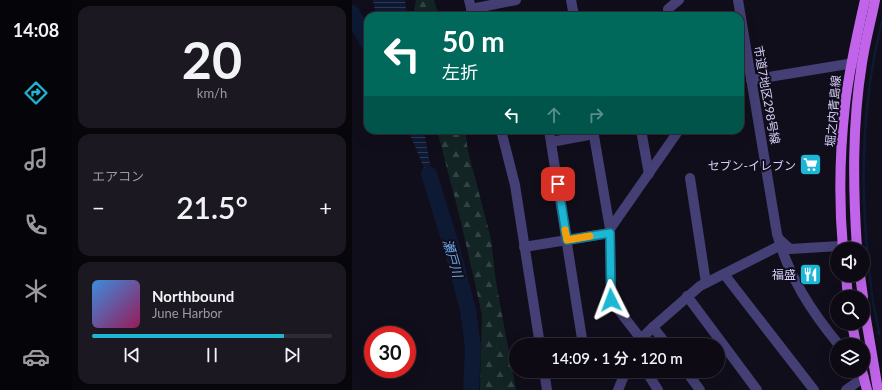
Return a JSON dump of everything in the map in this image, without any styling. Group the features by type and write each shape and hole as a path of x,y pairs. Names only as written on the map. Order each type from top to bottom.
{"main road":[{"name":"堀之内青島線","path":"843,242 841,220 842,154 845,106 851,63 865,0"},
{"name":"堀之内青島線","path":"857,242 854,170 857,107 862,62 875,0"},
{"path":"868,330 878,390"},
{"path":"864,378 867,390"}],"street":[{"path":"471,8 516,0"},
{"path":"571,0 573,12"},
{"path":"668,12 668,9 679,0"},
{"name":"市道7地区298号線","path":"738,0 740,12"},
{"name":"市道7地区298号線","path":"744,34 781,243 791,274 808,304 834,338"},
{"path":"752,80 862,62"},
{"path":"502,134 515,185 539,338"},
{"path":"550,134 582,338"},
{"path":"551,142 585,134"},
{"path":"594,134 610,231 611,300 637,338"},
{"path":"642,134 649,174"},
{"path":"524,247 610,231 677,134"},
{"path":"690,178 706,283"},
{"path":"643,338 653,326 687,296 706,283 781,243 790,249 830,248"},
{"path":"724,274 814,390"},
{"path":"687,296 757,390"},
{"path":"653,326 662,338"},
{"path":"545,378 547,390"},
{"path":"618,390 623,378"},
{"path":"650,378 658,390"},
{"path":"691,378 700,390"},
{"path":"846,390 859,378"}],"green space":[{"path":"416,0 434,0 438,12 414,12"},
{"path":"438,134 466,134 468,151 491,239 496,282 509,352 509,378 514,378 516,390 480,390 482,315 461,222"}],"water":[{"path":"373,0 405,0 406,12 375,12"},
{"path":"410,134 425,134 435,194"}],"waterway":[{"name":"瀬戸川","path":"352,13 364,36"},
{"path":"879,334 872,298 867,253 864,153 869,87 882,22"},
{"name":"瀬戸川","path":"429,174 451,245 468,310 473,347 471,390"}],"slow traffic":[{"path":"565,230 567,240 590,236"}],"place":[{"name":"セブン-イレブン","path":"811,165"},
{"name":"福盛","path":"811,274"}],"route":[{"path":"558,184 567,240 610,233 611,300"}]}
